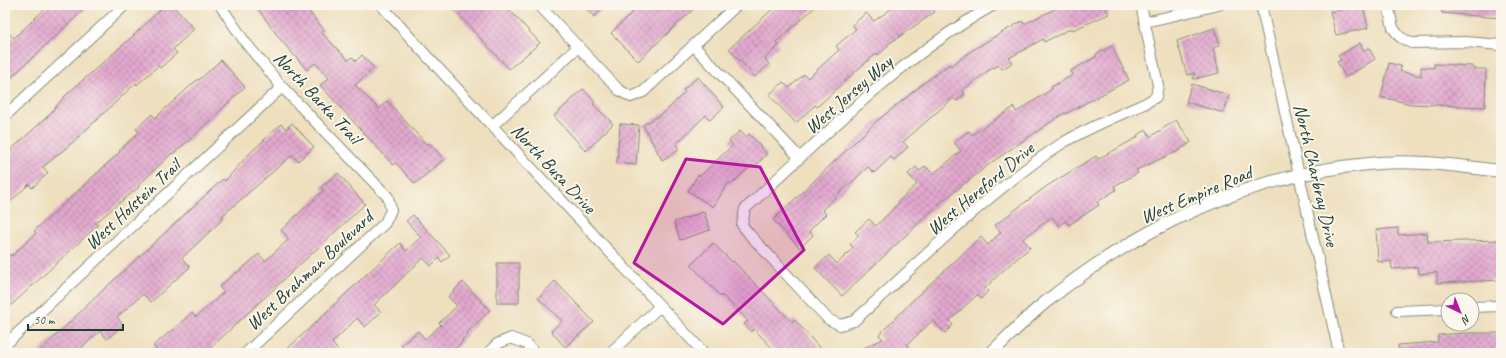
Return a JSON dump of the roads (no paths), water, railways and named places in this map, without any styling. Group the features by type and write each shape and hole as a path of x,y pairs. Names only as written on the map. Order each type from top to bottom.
{"street":[{"path":"5,116 125,5"},
{"name":"North Barka Trail","path":"220,5 246,42 282,87 388,197 391,210"},
{"name":"North Busa Drive","path":"381,5 704,353"},
{"path":"539,5 619,90 631,97 643,92 737,5"},
{"name":"West Jersey Way","path":"742,225 745,209 889,79 967,20 994,5"},
{"path":"1141,5 1145,22 1219,5"},
{"name":"North Charbray Drive","path":"1261,5 1339,353"},
{"path":"1388,5 1393,28 1400,37 1411,42 1466,42 1501,45"},
{"name":"West Hereford Drive","path":"742,225 828,319 840,325 854,321 991,197 1028,168 1062,144 1146,103 1156,96 1158,85 1145,22"},
{"path":"492,126 579,46"},
{"path":"693,46 800,158"},
{"name":"West Holstein Trail","path":"5,345 282,87"},
{"name":"West Empire Road","path":"991,353 1042,306 1108,256 1163,224 1235,193 1300,175 1368,164 1414,163 1501,171"},
{"name":"West Brahman Boulevard","path":"246,353 385,223 391,210"},
{"path":"610,353 660,306"},
{"path":"1480,306 1501,306"},
{"path":"1397,311 1440,309"},
{"path":"488,353 497,344 511,338 527,344 535,353"}]}
